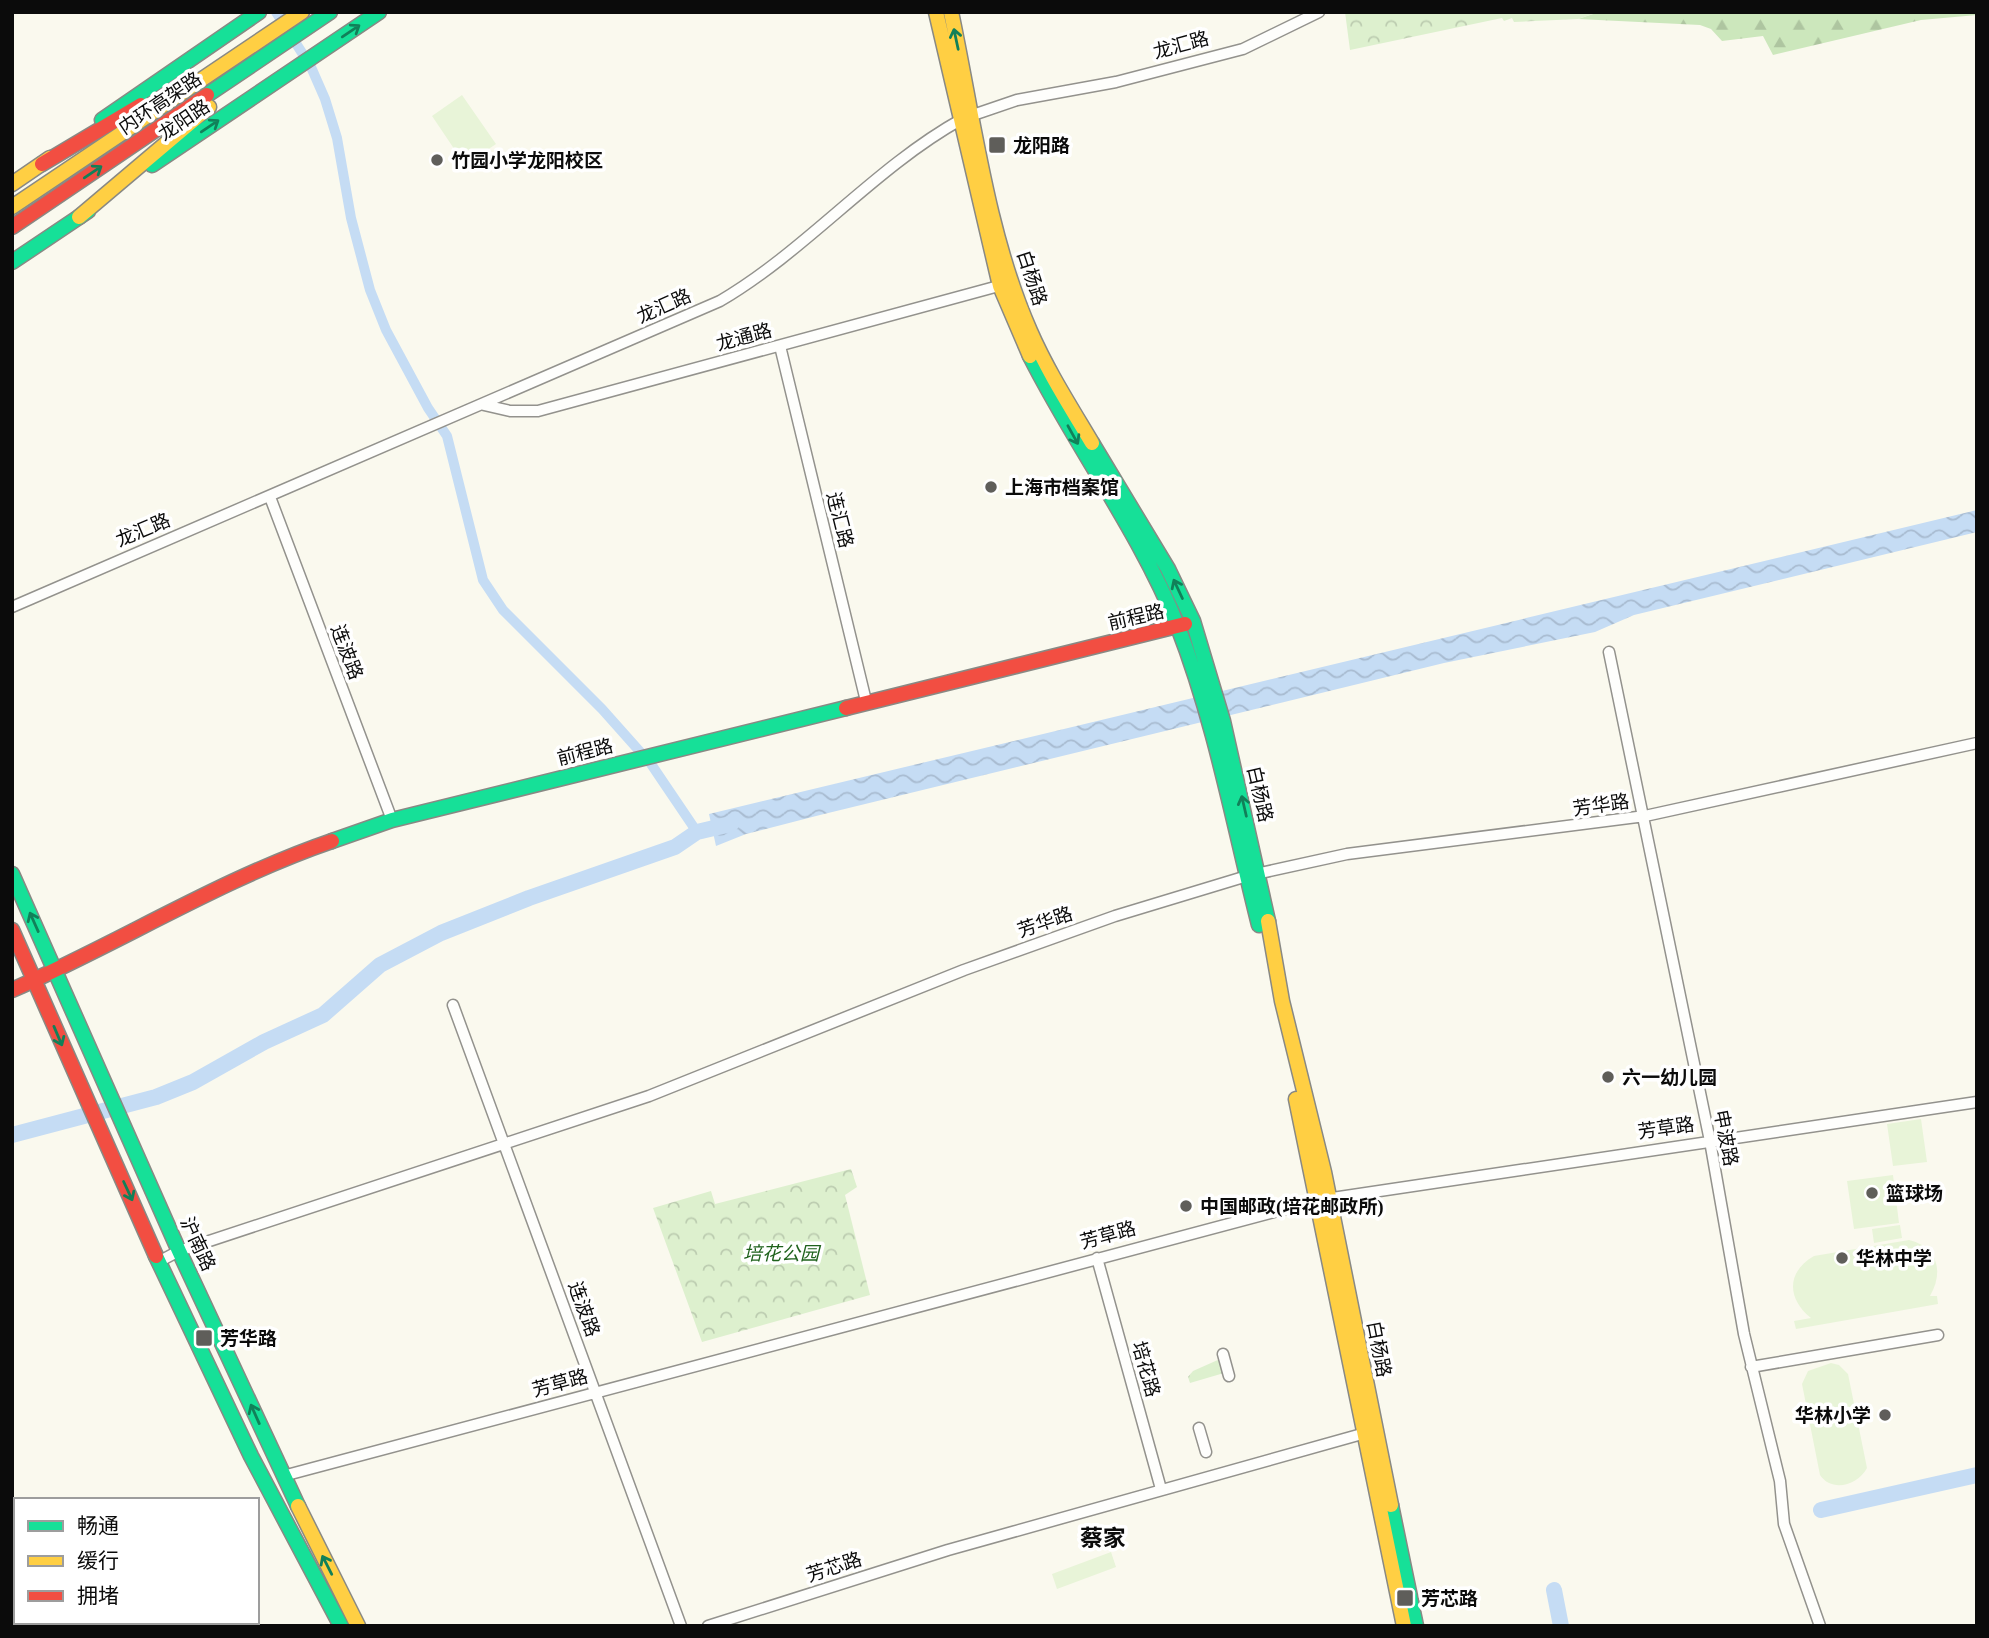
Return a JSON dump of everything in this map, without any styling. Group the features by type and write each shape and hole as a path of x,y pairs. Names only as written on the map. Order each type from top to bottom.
{"main road":[{"name":"内环高架路","path":"12,227 277,54 310,31 330,12"},
{"path":"310,31 342,12"},
{"name":"龙阳路","path":"12,262 379,12"},
{"name":"白杨路","path":"936,12 999,239 1017,330 1044,383 1153,574 1178,627 1195,680 1216,723"},
{"name":"白杨路","path":"951,12 967,117"},
{"name":"内环高架路","path":"12,207 264,33 298,13"},
{"path":"12,184 127,101 256,14"},
{"path":"42,164 264,33"},
{"path":"79,217 277,54"},
{"name":"白杨路","path":"1006,284 1051,373 1146,528 1193,621 1210,676 1216,723 1253,874 1324,1199 1370,1431 1404,1626"},
{"name":"前程路","path":"12,990 56,971 285,857 392,820 1178,627 1193,621"},
{"name":"沪南路","path":"12,874 179,1251 283,1476 358,1626"},
{"path":"12,930 82,1092 265,1485 341,1626"},
{"name":"白杨路","path":"1370,1431 1416,1626"},
{"name":"芳草路","path":"265,1485 283,1476"}],"street":[{"name":"龙汇路","path":"12,607 727,298 766,272 929,139 967,117 1017,100 1116,82 1242,49 1319,12"},
{"name":"龙通路","path":"484,405 510,411 538,411 1006,284"},
{"name":"连汇路","path":"780,346 866,702"},
{"name":"连波路","path":"270,496 392,820"},
{"name":"申波路","path":"1609,652 1710,1141 1751,1367 1780,1482 1786,1532 1820,1626"},
{"name":"芳华路","path":"160,1261 179,1251 505,1146 649,1096 1018,950 1115,916 1253,874 1347,854 1645,817 1977,743"},
{"name":"连波路","path":"453,1005 681,1626"},
{"name":"芳草路","path":"283,1476 1324,1199 1977,1102"},
{"name":"培花路","path":"1097,1258 1161,1489"},
{"path":"1751,1367 1938,1335"},
{"path":"1223,1354 1229,1376"},
{"path":"1199,1428 1206,1452"},
{"name":"芳芯路","path":"708,1626 948,1550 1370,1431"}],"green space":[{"path":"1345,12 1599,12 1578,19 1514,22 1512,18 1504,21 1502,18 1350,50"},
{"path":"1599,12 1977,12 1977,15 1921,20 1773,55 1763,36 1722,41 1711,29 1700,25 1578,19"},
{"path":"462,95 496,144 465,165 432,116"},
{"path":"1921,1119 1927,1162 1893,1166 1887,1124"},
{"name":"培花公园","path":"851,1169 857,1187 845,1195 870,1295 702,1342 653,1208 711,1191 715,1204"},
{"name":"篮球场","path":"1893,1175 1899,1223 1854,1229 1847,1181"},
{"path":"1900,1225 1902,1238 1874,1243 1872,1229"},
{"path":"1909,1240 1926,1248 1936,1262 1937,1278 1930,1296 1937,1296 1938,1304 1796,1329 1794,1321 1811,1318 1797,1303 1793,1286 1798,1270 1805,1262 1814,1256"},
{"path":"1220,1359 1224,1373 1190,1383 1188,1377 1193,1371"},
{"path":"1831,1363 1839,1365 1848,1374 1867,1468 1858,1479 1845,1485 1831,1484 1820,1475 1802,1384 1808,1371"},
{"path":"1111,1552 1116,1567 1057,1589 1052,1574"}],"water":[{"path":"1977,510 1977,532 1634,615 1595,632 1444,663 820,815 746,834 716,846 709,814"}],"waterway":[{"path":"276,12 311,67 325,99 337,138 351,218 370,290 386,330 428,408 447,436 483,580 503,610 602,709 651,764 697,832"},
{"path":"12,1135 156,1097 193,1082 264,1042 323,1015 380,965 441,933 529,898 675,847 697,832 731,824"},
{"path":"1821,1510 1977,1475"},
{"path":"1554,1590 1561,1626"}],"traffic: fast":[{"path":"102,120 259,12"},
{"path":"207,95 330,12"},
{"path":"152,165 379,12"},
{"path":"12,262 88,211"},
{"path":"1030,356 1127,524 1178,627 1203,700 1259,925"},
{"path":"1092,443 1168,569 1193,621 1223,721 1268,921"},
{"path":"332,841 392,820 846,708"},
{"path":"12,874 179,1251 298,1506"},
{"path":"156,1256 251,1456 341,1626"},
{"path":"1391,1505 1416,1626"}],"traffic: slow":[{"path":"12,207 302,12"},
{"path":"936,12 1000,286 1030,356"},
{"path":"951,12 992,215 1015,294 1044,360 1092,443"},
{"path":"79,217 209,107"},
{"path":"12,184 50,158"},
{"path":"1268,921 1282,1001 1324,1172 1391,1505"},
{"path":"1296,1099 1404,1626"},
{"path":"298,1506 358,1626"}],"traffic: jam":[{"path":"12,227 207,95"},
{"path":"42,164 141,105"},
{"path":"846,708 1185,624"},
{"path":"12,990 210,892 332,841"},
{"path":"12,930 156,1256"}],"place":[{"name":"龙阳路","path":"997,145"},
{"name":"竹园小学龙阳校区","path":"437,160"},
{"name":"上海市档案馆","path":"991,487"},
{"name":"六一幼儿园","path":"1608,1077"},
{"name":"篮球场","path":"1872,1193"},
{"name":"中国邮政(培花邮政所)","path":"1186,1206"},
{"name":"华林中学","path":"1842,1258"},
{"name":"芳华路","path":"204,1338"},
{"name":"华林小学","path":"1885,1415"},
{"name":"芳芯路","path":"1405,1598"}],"district":[{"name":"蔡家","path":"1103,1538"}]}
